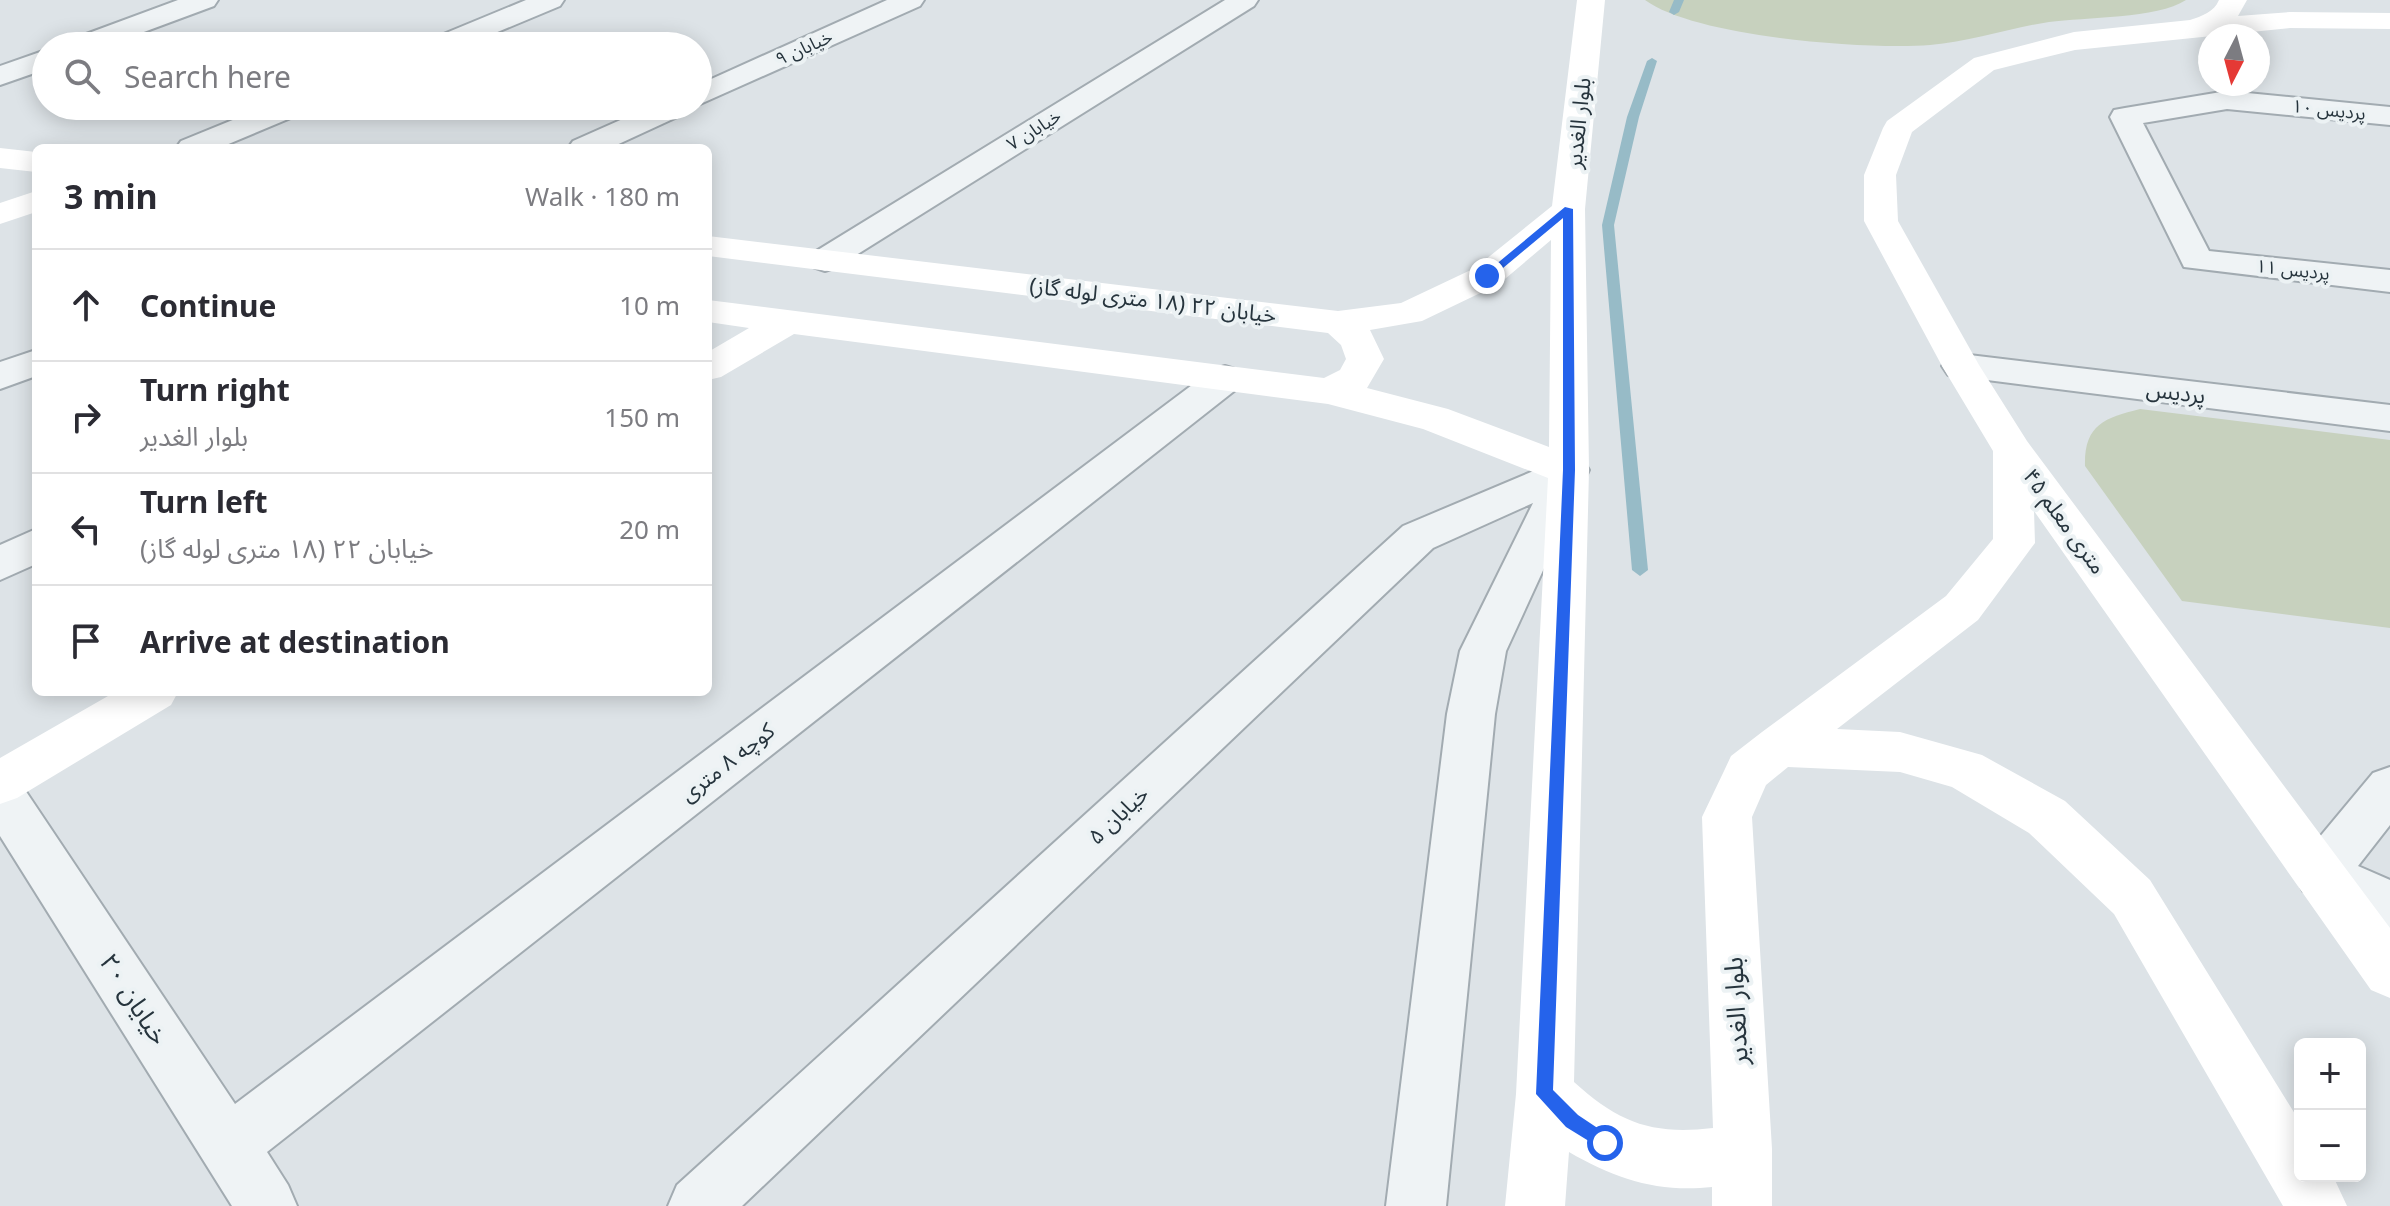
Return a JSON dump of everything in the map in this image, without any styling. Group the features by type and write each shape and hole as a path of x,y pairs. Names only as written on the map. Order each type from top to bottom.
{"main road":[{"name":"بلوار الغدیر","path":"1535,1206 1545,1094 1569,470 1568,209 1591,0"},
{"path":"2194,28 2214,21 2228,11 2233,0"},
{"path":"2350,0 2390,19"},
{"path":"2194,28 2290,20 2390,19"},
{"name":"۴۵ متری معلم","path":"2194,28 2074,41 1984,64 1898,128 1880,175 1881,221 1961,366 2013,451 2390,972"},
{"path":"0,158 32,162"},
{"path":"0,216 32,203"},
{"name":"خیابان ۲۲ (۱۸ متری لوله گاز)","path":"712,246 1338,323 1409,313 1487,276 1568,209"},
{"path":"0,216 32,221"},
{"path":"712,312 1328,391 1434,418 1569,470"},
{"path":"712,366 787,322"},
{"path":"1328,391 1353,379 1365,359 1358,339 1338,323"},
{"path":"1779,746 1962,608 1997,565 2014,543 2013,451"},
{"path":"0,783 148,696"},
{"name":"بلوار الغدیر","path":"1742,1206 1743,1149 1727,817 1748,771 1779,746"},
{"path":"1779,746 1900,752 1965,770 2047,817 2132,897 2317,1206"},
{"path":"1545,1094 1572,1121 1605,1143 1641,1156 1677,1163 1712,1160 1743,1149"}],"street":[{"path":"118,32 204,0"},
{"path":"473,32 550,0"},
{"name":"خیابان ۹","path":"712,90 910,0"},
{"name":"خیابان ۷","path":"825,260 1244,0"},
{"path":"0,76 32,64"},
{"name":"پردیس ۱۰","path":"2196,260 2125,117 2227,100 2390,116"},
{"path":"202,144 260,120"},
{"path":"593,144 646,120"},
{"name":"پردیس ۱۱","path":"2196,260 2390,281"},
{"path":"0,376 32,364"},
{"name":"پردیس","path":"1961,366 2390,418"},
{"name":"کوچه ۸ متری","path":"228,1146 1225,379"},
{"path":"1416,1206 1471,714 1483,651 1569,470"},
{"name":"خیابان ۵","path":"698,1206 1418,537 1569,470"},
{"path":"0,564 32,547"},
{"path":"2390,788 2321,874 2390,905"},
{"name":"خیایان ۲۰","path":"0,793 267,1206"}],"green space":[{"path":"1645,0 2186,0 2139,14 2049,22 1960,41 1901,46 1825,43 1740,32 1669,13"},
{"path":"2140,409 2390,440 2390,628 2182,601 2085,466 2092,432 2107,420"}],"waterway":[{"path":"1674,12 1679,0"},
{"path":"1640,570 1608,225 1633,117 1652,61"}],"route":[{"path":"1487,276 1568,209 1569,470 1545,1094 1572,1121 1605,1143"}]}
